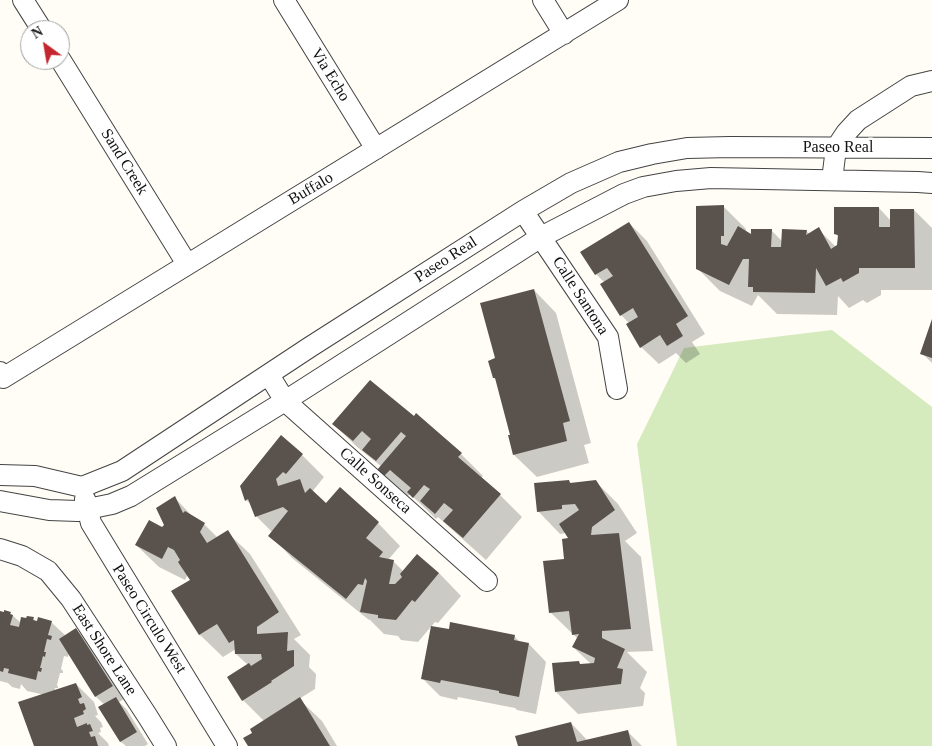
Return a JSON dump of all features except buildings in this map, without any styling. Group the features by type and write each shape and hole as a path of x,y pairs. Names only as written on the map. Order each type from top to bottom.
{"street":[{"path":"23,0 36,20"},
{"name":"Via Echo","path":"284,0 376,149"},
{"path":"543,0 564,34"},
{"name":"Buffalo","path":"2,375 618,0"},
{"name":"Sand Creek","path":"67,70 187,264"},
{"path":"832,180 836,148 858,120 911,86 932,81"},
{"name":"Paseo Real","path":"82,487 122,471 310,347 523,211 571,182 618,162 687,148 932,148"},
{"name":"Paseo Real","path":"1,498 49,510 65,511 88,510 112,504 131,496 541,237 624,194 643,187 676,181 711,178 918,182 932,184"},
{"name":"Calle Santona","path":"523,211 608,336 617,389"},
{"name":"Calle Sonseca","path":"269,375 285,400 487,581"},
{"path":"0,475 35,476 82,487"},
{"name":"Paseo Circulo West","path":"82,487 91,523 227,746"},
{"name":"East Shore Lane","path":"0,549 22,556 48,571 71,599 166,746"}],"green space":[{"path":"832,330 932,407 932,746 677,746 637,444 684,348"}]}
